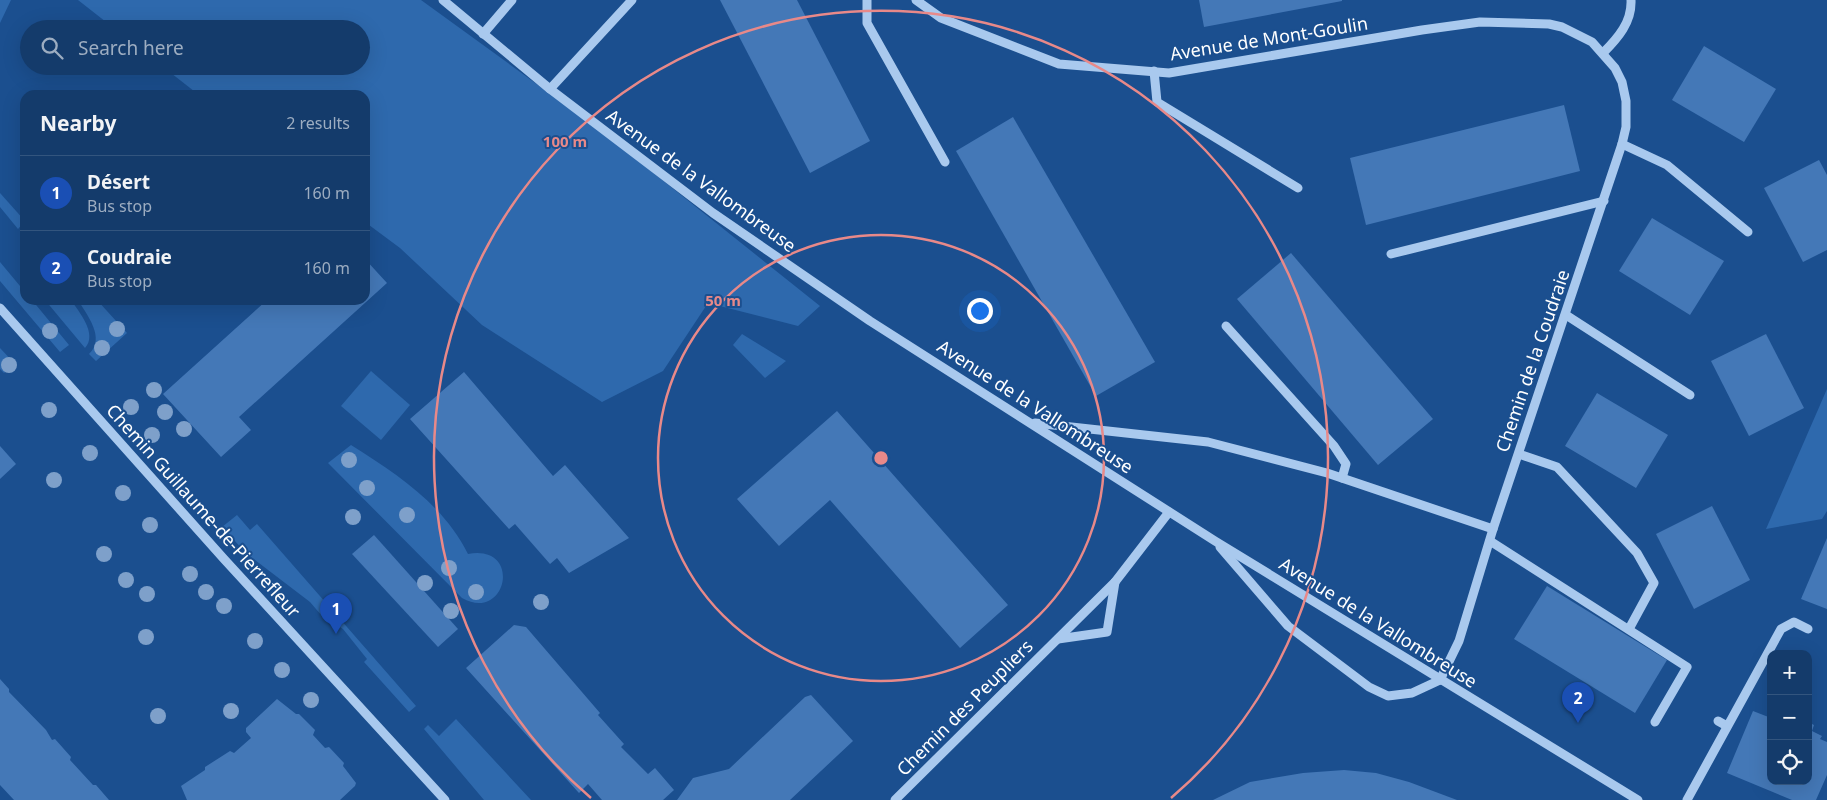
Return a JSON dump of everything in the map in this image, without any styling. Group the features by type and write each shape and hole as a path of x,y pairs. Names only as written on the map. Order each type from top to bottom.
{"street":[{"name":"Avenue de la Vallombreuse","path":"443,0 550,90 738,230 870,321 1215,541 1638,800"},
{"path":"483,34 512,0"},
{"path":"550,90 632,0"},
{"path":"867,0 867,23 945,162"},
{"name":"Avenue de Mont-Goulin","path":"916,0 941,18 1059,64 1168,73 1480,22 1524,22 1562,27 1592,42 1603,53"},
{"path":"1603,53 1616,40 1626,25 1631,10 1631,0"},
{"name":"Chemin de la Coudraie","path":"1440,680 1459,641 1490,540 1622,144 1627,113 1625,92 1615,68 1603,53"},
{"path":"1154,71 1157,102 1298,188"},
{"path":"1622,144 1668,165 1748,232"},
{"path":"1391,254 1604,201"},
{"name":"Chemin Guillaume-de-Pierrefleur","path":"0,308 218,552 445,800"},
{"path":"1566,315 1690,395"},
{"path":"1226,326 1334,446 1346,464 1342,478"},
{"path":"1032,423 1208,442 1342,478 1494,529"},
{"path":"1519,454 1557,467 1637,553 1654,583 1629,629"},
{"name":"Chemin des Peupliers","path":"895,800 1115,582 1169,512"},
{"path":"1490,540 1687,667 1655,722"},
{"path":"1215,541 1288,626 1369,687 1388,696 1412,693 1440,680"},
{"name":"Chemin des Peupliers","path":"1058,639 1107,632 1115,582"},
{"path":"1686,800 1781,628 1794,622 1808,629"},
{"path":"1718,722 1727,726"}],"shaded area":[{"path":"0,0 11,0 0,23"},
{"path":"78,0 421,0 596,127 820,306 798,326 708,303 663,371 602,402 482,325 400,248 370,226 370,90 193,90 173,75 370,75 370,20 104,20"},
{"path":"0,193 20,215 20,227 18,229 0,207"},
{"path":"0,262 20,286 20,305 0,281"},
{"path":"20,305 36,305 69,345 60,352"},
{"path":"49,305 74,305 86,323 88,330 88,342 85,348"},
{"path":"81,305 102,305 127,333 96,361 89,354 94,348 96,341 90,319"},
{"path":"742,334 786,361 765,378 733,345"},
{"path":"0,348 15,364 4,373 0,369"},
{"path":"371,371 410,405 381,440 341,406"},
{"path":"1827,389 1827,511 1822,519 1766,529"},
{"path":"351,445 402,479 432,505 458,536 468,554 485,554 497,560 502,570 502,582 498,592 490,600 477,603 462,598 328,463"},
{"path":"237,515 250,530 257,524 416,706 409,712 364,662 367,659 343,629 322,616 310,602 246,553 222,527"},
{"path":"456,719 531,800 484,800 424,729 428,725 439,736"}],"building":[{"path":"720,0 797,0 870,141 810,173"},
{"path":"1199,0 1342,0 1342,1 1204,27"},
{"path":"1704,46 1776,89 1744,142 1672,100"},
{"path":"1564,105 1580,171 1366,225 1350,158"},
{"path":"1013,117 1155,362 1096,396 956,151"},
{"path":"1819,160 1827,175 1827,250 1803,262 1764,188"},
{"path":"1652,218 1724,261 1690,315 1619,271"},
{"path":"1291,253 1433,419 1378,465 1237,299"},
{"path":"370,264 387,283 370,298"},
{"path":"261,305 363,305 239,417 251,430 221,457 163,394"},
{"path":"1766,334 1804,408 1749,436 1711,361"},
{"path":"464,372 553,476 565,465 629,538 569,573 557,558 550,564 515,524 509,529 410,419"},
{"path":"1597,393 1668,435 1636,488 1565,446"},
{"path":"837,411 1008,605 960,648 830,500 779,546 737,499"},
{"path":"0,446 16,464 0,479"},
{"path":"1712,506 1750,580 1694,609 1656,534"},
{"path":"374,535 458,629 438,647 352,554"},
{"path":"1827,538 1827,609 1801,599"},
{"path":"1547,586 1667,660 1635,713 1514,639"},
{"path":"514,625 526,627 600,713 598,715 624,744 621,747 648,774 655,768 674,790 663,800 602,800 588,784 579,793 466,668"},
{"path":"0,679 9,689 9,692 46,730 52,740 55,739 71,757 70,760 109,800 14,800 0,785"},
{"path":"811,695 853,741 790,800 677,800 693,778 729,769 805,697"},
{"path":"277,699 296,714 299,714 315,730 313,735 325,748 329,747 344,763 343,766 356,783 355,786 340,800 187,800 181,786 205,770 205,767 230,751 234,753 251,738 246,732 246,728"},
{"path":"1753,711 1767,716 1767,785 1812,785 1812,731 1822,736 1820,739 1827,742 1827,775 1816,800 1792,800 1727,773"},
{"path":"1344,770 1376,773 1409,782 1457,800 1213,800 1250,782 1303,773"}],"place":[{"name":"Désert","path":"336,634"},
{"name":"Coudraie","path":"1578,723"}]}
